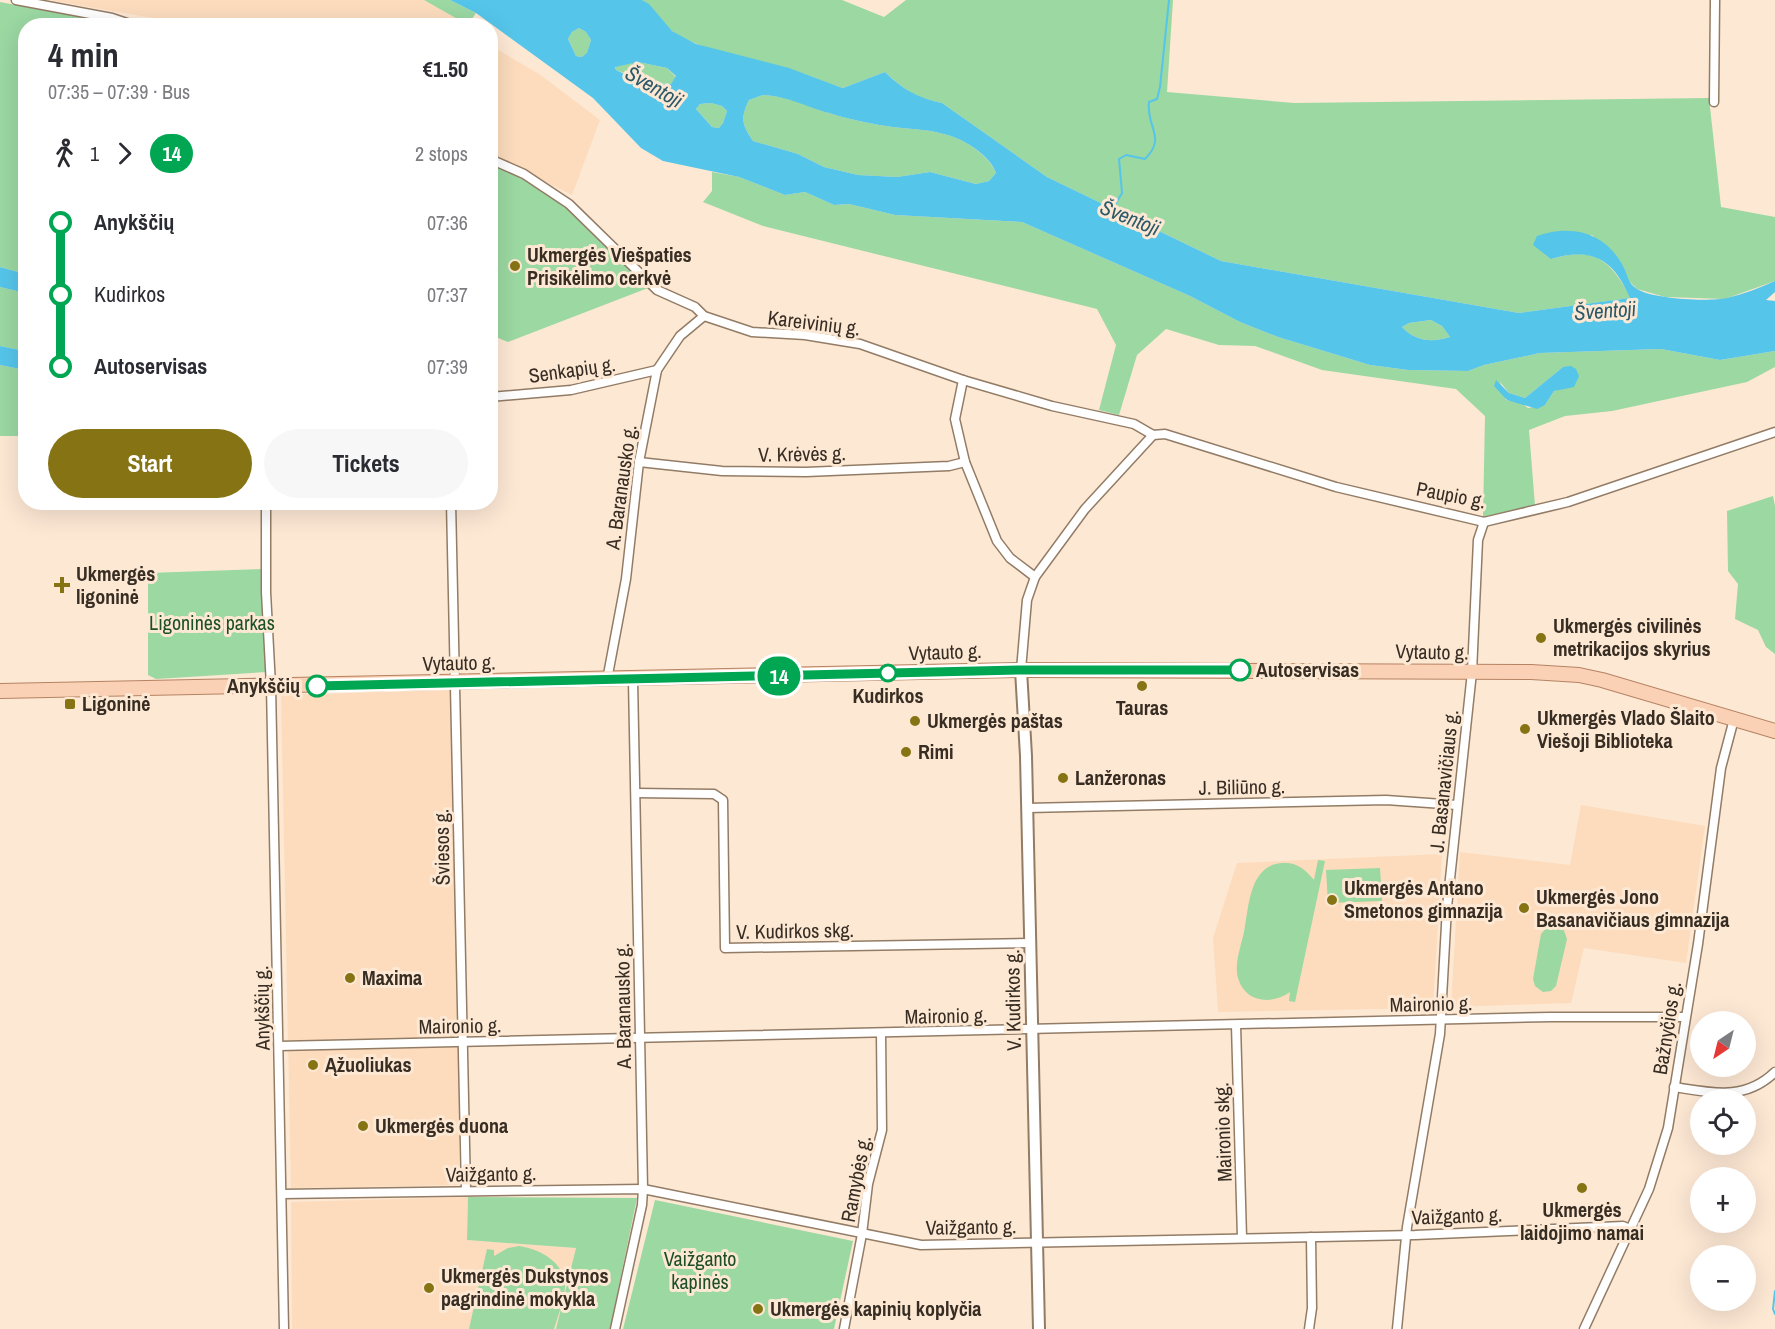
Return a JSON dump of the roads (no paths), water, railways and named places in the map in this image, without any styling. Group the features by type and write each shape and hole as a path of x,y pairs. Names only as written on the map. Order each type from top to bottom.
{"main road":[{"name":"Vytauto g.","path":"0,691 607,681 1021,670 1472,672 1579,675 1775,731"}],"street":[{"path":"16,0 112,18"},
{"path":"1714,0 1714,102"},
{"name":"Kareivinių g.","path":"498,163 524,174 570,204 657,290 695,307 704,316 752,332 805,334 860,344 963,380"},
{"name":"A. Baranausko g.","path":"607,681 626,579 639,462 657,370 666,352 680,336 704,316"},
{"name":"Senkapių g.","path":"498,396 571,390 657,370"},
{"path":"963,380 955,419 965,462 997,541 1010,558 1035,577"},
{"name":"Paupio g.","path":"963,380 1052,406 1134,424 1153,435 1165,434 1336,487 1484,522 1568,502 1775,432"},
{"path":"1021,670 1027,600 1035,577 1085,509 1153,435"},
{"name":"V. Krėvės g.","path":"639,462 722,471 806,472 949,466 965,462"},
{"name":"Anykščių g.","path":"266,510 266,592 271,686 284,1329"},
{"name":"Šviesos g.","path":"451,510 466,1191"},
{"name":"J. Basanavičiaus g.","path":"1398,1329 1407,1235 1441,1020 1447,906 1472,672 1478,540 1484,522"},
{"name":"V. Kudirkos g.","path":"1021,670 1027,808 1039,1329"},
{"name":"A. Baranausko g.","path":"615,1329 642,1205 641,1038 633,680"},
{"name":"Bažnyčios g.","path":"1584,1329 1649,1189 1668,1128 1698,944 1721,768 1734,719"},
{"name":"V. Kudirkos skg.","path":"636,793 714,794 723,800 725,948 1030,943"},
{"name":"J. Biliūno g.","path":"1027,808 1386,800 1457,805"},
{"name":"Maironio g.","path":"279,1046 1441,1020 1685,1017"},
{"name":"Maironio skg.","path":"1236,1025 1242,1238"},
{"name":"Ramybės g.","path":"844,1329 862,1234 868,1184 882,1130 881,1033"},
{"path":"1674,1087 1746,1092 1759,1086 1775,1072"},
{"name":"Vaižganto g.","path":"282,1194 642,1189 921,1245 1407,1235 1623,1227 1630,1229"},
{"path":"1309,1329 1312,1308 1311,1237"}],"water":[{"name":"Šventoji","path":"450,0 642,0 649,4 672,31 696,44 789,68 843,88 885,72 911,92 942,103 1047,177 1221,261 1519,313 1630,298 1616,274 1600,259 1579,255 1551,259 1533,245 1537,236 1550,232 1575,231 1597,238 1607,245 1616,254 1634,287 1655,295 1694,300 1727,298 1775,281 1775,292 1766,300 1775,301 1775,351 1720,360 1661,349 1540,353 1484,365 1468,371 1408,370 1370,365 1278,337 1240,322 1190,296 1022,222 895,215 849,204 834,205 805,192 785,195 739,177 663,161 641,148 593,98 498,29 498,18 483,18","holes":["579,28 586,32 591,40 587,53 582,57 576,56 568,39 572,32","638,62 667,68 676,76 671,84 657,83 629,76 616,70 615,67","763,95 773,96 857,121 946,134 980,152 990,162 996,173 989,181 976,184 930,172 897,177 858,175 824,167 798,154 753,141 746,130 743,117 749,100","711,103 722,106 727,111 719,128 712,127 696,109 700,104","1431,320 1442,326 1450,337 1437,340 1418,338 1402,327 1409,323"]},
{"path":"0,267 18,272 18,291 0,287"},
{"path":"0,346 18,350 18,369 0,365"},
{"path":"1571,366 1576,369 1579,376 1574,387 1554,391 1545,405 1537,409 1507,400 1494,386 1496,380 1509,393 1525,398 1563,367"}],"waterway":[{"name":"Šventoji","path":"1113,208 1122,193 1119,159 1126,155 1145,159 1154,144 1149,102 1157,99 1160,87 1169,0"},
{"path":"1775,1291 1773,1309 1775,1314"}],"place":[{"name":"Ukmergės Viešpaties Prisikėlimo cerkvė","path":"515,266"},
{"name":"Ukmergės ligoninė","path":"62,585"},
{"name":"Ukmergės civilinės metrikacijos skyrius","path":"1541,638"},
{"name":"Autoservisas","path":"1240,670"},
{"name":"Kudirkos","path":"888,673"},
{"name":"Anykščių","path":"317,686"},
{"name":"Tauras","path":"1142,686"},
{"name":"Ligoninė","path":"70,704"},
{"name":"Ukmergės paštas","path":"915,721"},
{"name":"Ukmergės Vlado Šlaito Viešoji Biblioteka","path":"1525,729"},
{"name":"Rimi","path":"906,752"},
{"name":"Lanžeronas","path":"1063,778"},
{"name":"Ukmergės Antano Smetonos gimnazija","path":"1332,900"},
{"name":"Ukmergės Jono Basanavičiaus gimnazija","path":"1524,908"},
{"name":"Maxima","path":"350,978"},
{"name":"Ąžuoliukas","path":"313,1065"},
{"name":"Ukmergės duona","path":"363,1126"},
{"name":"Ukmergės laidojimo namai","path":"1582,1188"},
{"name":"Ukmergės Dukstynos pagrindinė mokykla","path":"429,1288"},
{"name":"Ukmergės kapinių koplyčia","path":"758,1309"}],"park label":[{"name":"Ligoninės parkas","path":"212,623"},
{"name":"Vaižganto kapinės","path":"700,1270"}]}
